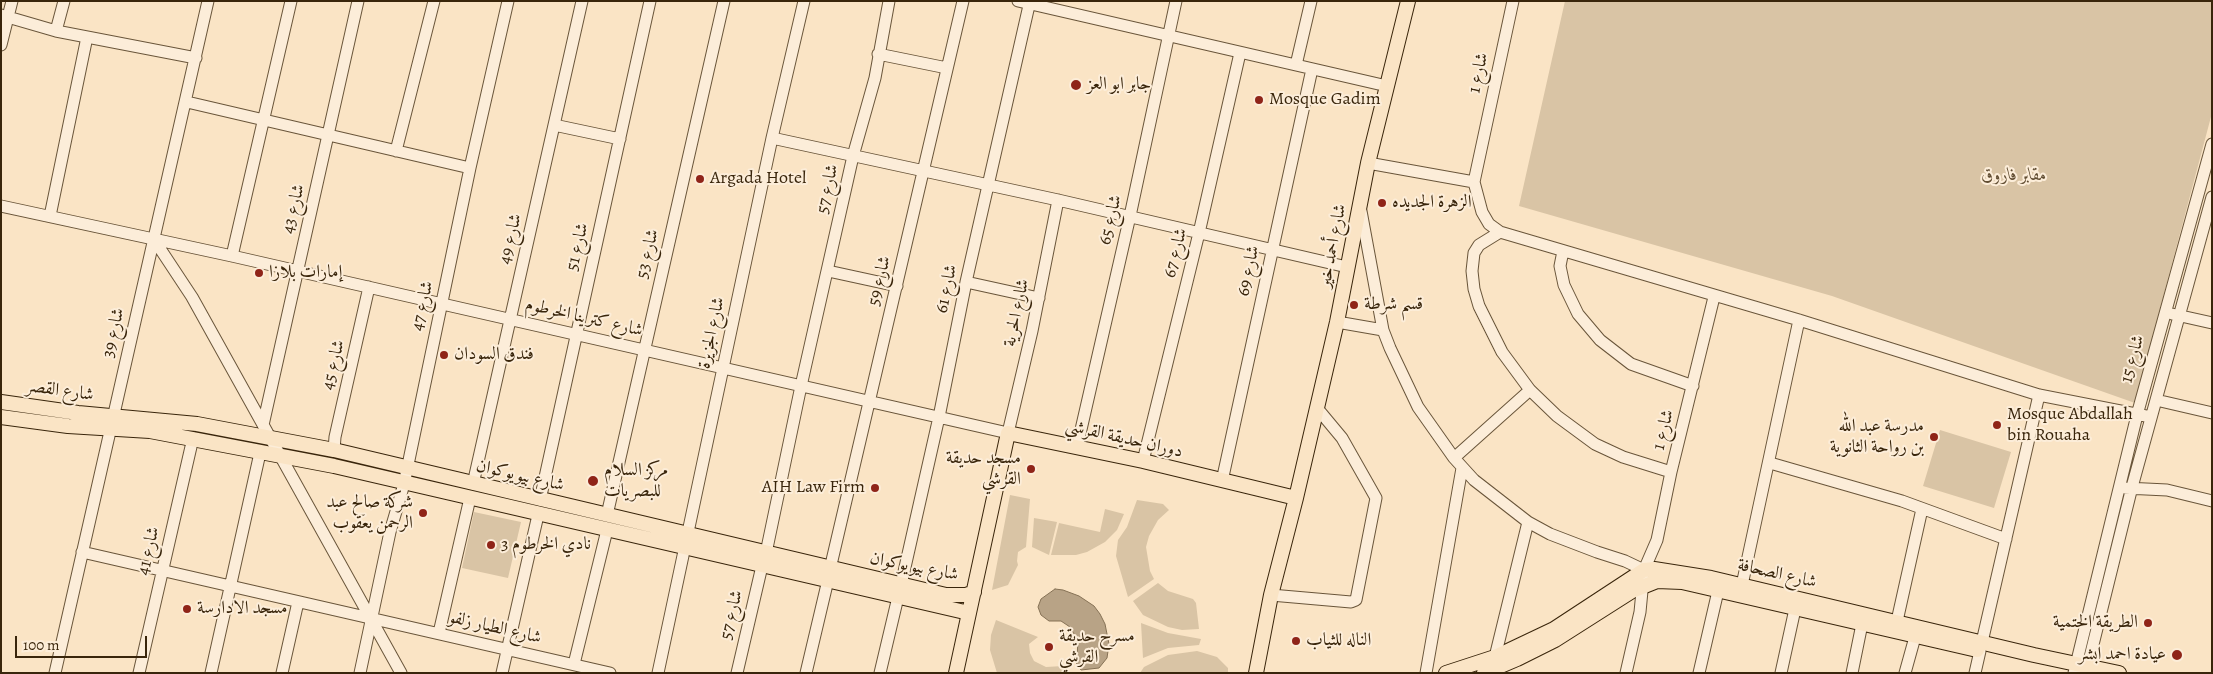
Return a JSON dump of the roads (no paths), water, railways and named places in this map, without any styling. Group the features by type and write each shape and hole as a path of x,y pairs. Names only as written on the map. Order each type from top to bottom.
{"main road":[{"name":"شارع أحمد خير","path":"1296,498 1337,322 1368,163 1408,1"},
{"name":"شارع القصر","path":"1,402 78,413 113,422"},
{"name":"شارع القصر","path":"1,417 30,422 113,422"},
{"name":"شارع بيويوكوان","path":"113,422 180,421 334,450 408,469 686,533 764,559"},
{"name":"شارع بيويوكوان","path":"113,422 260,453 334,466 404,484 685,548 764,559 900,591 969,613"},
{"name":"دوران حديقة القرشي","path":"1008,433 1143,461 1296,498"},
{"path":"956,673 1008,433"},
{"path":"1256,673 1271,595 1296,498"},
{"name":"شارع الصحافة","path":"1644,570 1654,569 1694,574 1742,585 1896,627 2079,670 2119,673"},
{"path":"1446,673 1495,657 1554,629 1644,570"},
{"name":"شارع الصحافة","path":"1484,673 1555,640 1642,586 1656,581 1674,582 1718,591 1862,624 1896,627 1915,637 1981,647"},
{"name":"شارع بيويوكوان","path":"900,591 956,596 974,592"}],"street":[{"path":"1,45 5,16 12,1"},
{"path":"56,31 64,1"},
{"name":"شارع 39","path":"55,673 153,238 187,102 208,1"},
{"path":"232,256 291,1"},
{"name":"شارع 43","path":"263,425 358,1"},
{"path":"396,151 434,1"},
{"name":"شارع 47","path":"360,673 390,532 408,469 441,303 508,1"},
{"name":"شارع 49","path":"473,484 582,1"},
{"name":"شارع 51","path":"540,500 650,1"},
{"name":"شارع 53","path":"606,515 724,1"},
{"name":"شارع الجزيرة","path":"658,673 685,548 686,533 772,138 804,1"},
{"name":"شارع 57","path":"736,673 764,559 853,156 875,78 889,1"},
{"name":"شارع 59","path":"806,673 963,1"},
{"path":"1018,1 1387,86"},
{"name":"شارع 65","path":"1077,447 1130,216 1176,1"},
{"path":"1296,65 1311,1"},
{"name":"شارع 1","path":"1474,182 1513,1"},
{"name":"شارع 61","path":"880,673 939,417 966,282 1030,3"},
{"path":"5,16 56,31 196,58"},
{"path":"50,216 87,37"},
{"name":"شارع 67","path":"1143,461 1199,233 1240,53"},
{"path":"878,54 947,68"},
{"name":"شارع 69","path":"1222,481 1312,69"},
{"path":"187,102 470,168"},
{"path":"554,124 620,139"},
{"path":"772,138 1130,216 1347,267"},
{"name":"شارع 15","path":"2079,670 2118,488 2136,415 2212,144"},
{"path":"1368,163 1474,182 1482,212 1490,224 1500,232 1714,297 1799,320 2039,395 2151,417"},
{"name":"شارع 15","path":"2079,670 2212,197"},
{"name":"شارع الحرية","path":"1008,433 1039,298 1058,200"},
{"path":"1360,205 1383,330 1407,387 1418,407 1454,458 1462,468 1493,496 1528,522 1550,534 1597,552 1619,558 1644,570"},
{"name":"شارع كترينا الخرطوم","path":"1,206 153,238 1008,433"},
{"path":"1500,232 1479,245 1474,253 1472,271 1474,289 1484,321 1502,352 1530,390 1557,416 1596,444 1623,457 1671,472"},
{"path":"153,238 192,297 402,673"},
{"path":"1564,252 1560,266 1564,285 1578,314 1600,340 1631,364 1693,386"},
{"path":"828,271 897,286"},
{"path":"966,282 1039,298"},
{"name":"شارع 45","path":"334,450 335,438 369,287"},
{"name":"شارع 1","path":"1642,586 1644,570 1657,540 1671,472 1714,297"},
{"path":"2164,313 2212,322"},
{"path":"1742,585 1770,463 1799,320"},
{"path":"1337,322 1383,330"},
{"path":"2118,412 2133,403 2144,387"},
{"path":"1454,458 1530,390"},
{"path":"1975,673 2039,395"},
{"path":"2156,400 2212,413"},
{"path":"1271,595 1351,602 1356,600 1376,498 1342,438 1317,408"},
{"name":"شارع 41","path":"139,673 193,438"},
{"path":"211,673 260,453"},
{"path":"1770,463 1902,501 2006,539"},
{"path":"1426,673 1462,468"},
{"path":"2118,488 2132,487 2167,490 2212,501"},
{"path":"440,633 470,498"},
{"path":"1896,627 1922,509"},
{"path":"502,673 538,515"},
{"path":"1495,657 1528,522"},
{"path":"574,664 607,530"},
{"name":"شارع الطيار زلفو","path":"82,552 610,673"},
{"path":"1626,673 1640,612 1642,586"},
{"path":"1699,673 1718,591"},
{"path":"282,673 298,602"},
{"path":"1781,673 1795,610"},
{"path":"1852,673 1862,624"},
{"path":"1905,673 1915,637"}],"place":[{"name":"جابر ابو العز","path":"1076,85"},
{"name":"Mosque Gadim","path":"1259,100"},
{"name":"Argada Hotel","path":"700,179"},
{"name":"الزهرة الجديده","path":"1382,203"},
{"name":"إمارات بلازا","path":"259,273"},
{"name":"قسم شرطة","path":"1354,305"},
{"name":"فندق السودان","path":"444,355"},
{"name":"Mosque Abdallah bin Rouaha","path":"1997,425"},
{"name":"مدرسة عبد الله بن رواحة الثانوية","path":"1934,437"},
{"name":"مسجد حديقة القرشي","path":"1031,469"},
{"name":"مركز السلام للبصريات","path":"593,481"},
{"name":"AIH Law Firm","path":"875,488"},
{"name":"شركة صالح عبد الرحمن يعقوب","path":"423,513"},
{"name":"نادي الخرطوم 3","path":"491,545"},
{"name":"مسجد الادارسة","path":"187,609"},
{"name":"الطريقة الختمية","path":"2148,623"},
{"name":"الناله للثياب","path":"1296,641"},
{"name":"مسرح حديقة القرشي","path":"1049,647"},
{"name":"عيادة احمد ابشر","path":"2177,655"}],"park label":[{"name":"مقابر فاروق","path":"2014,176"}]}
